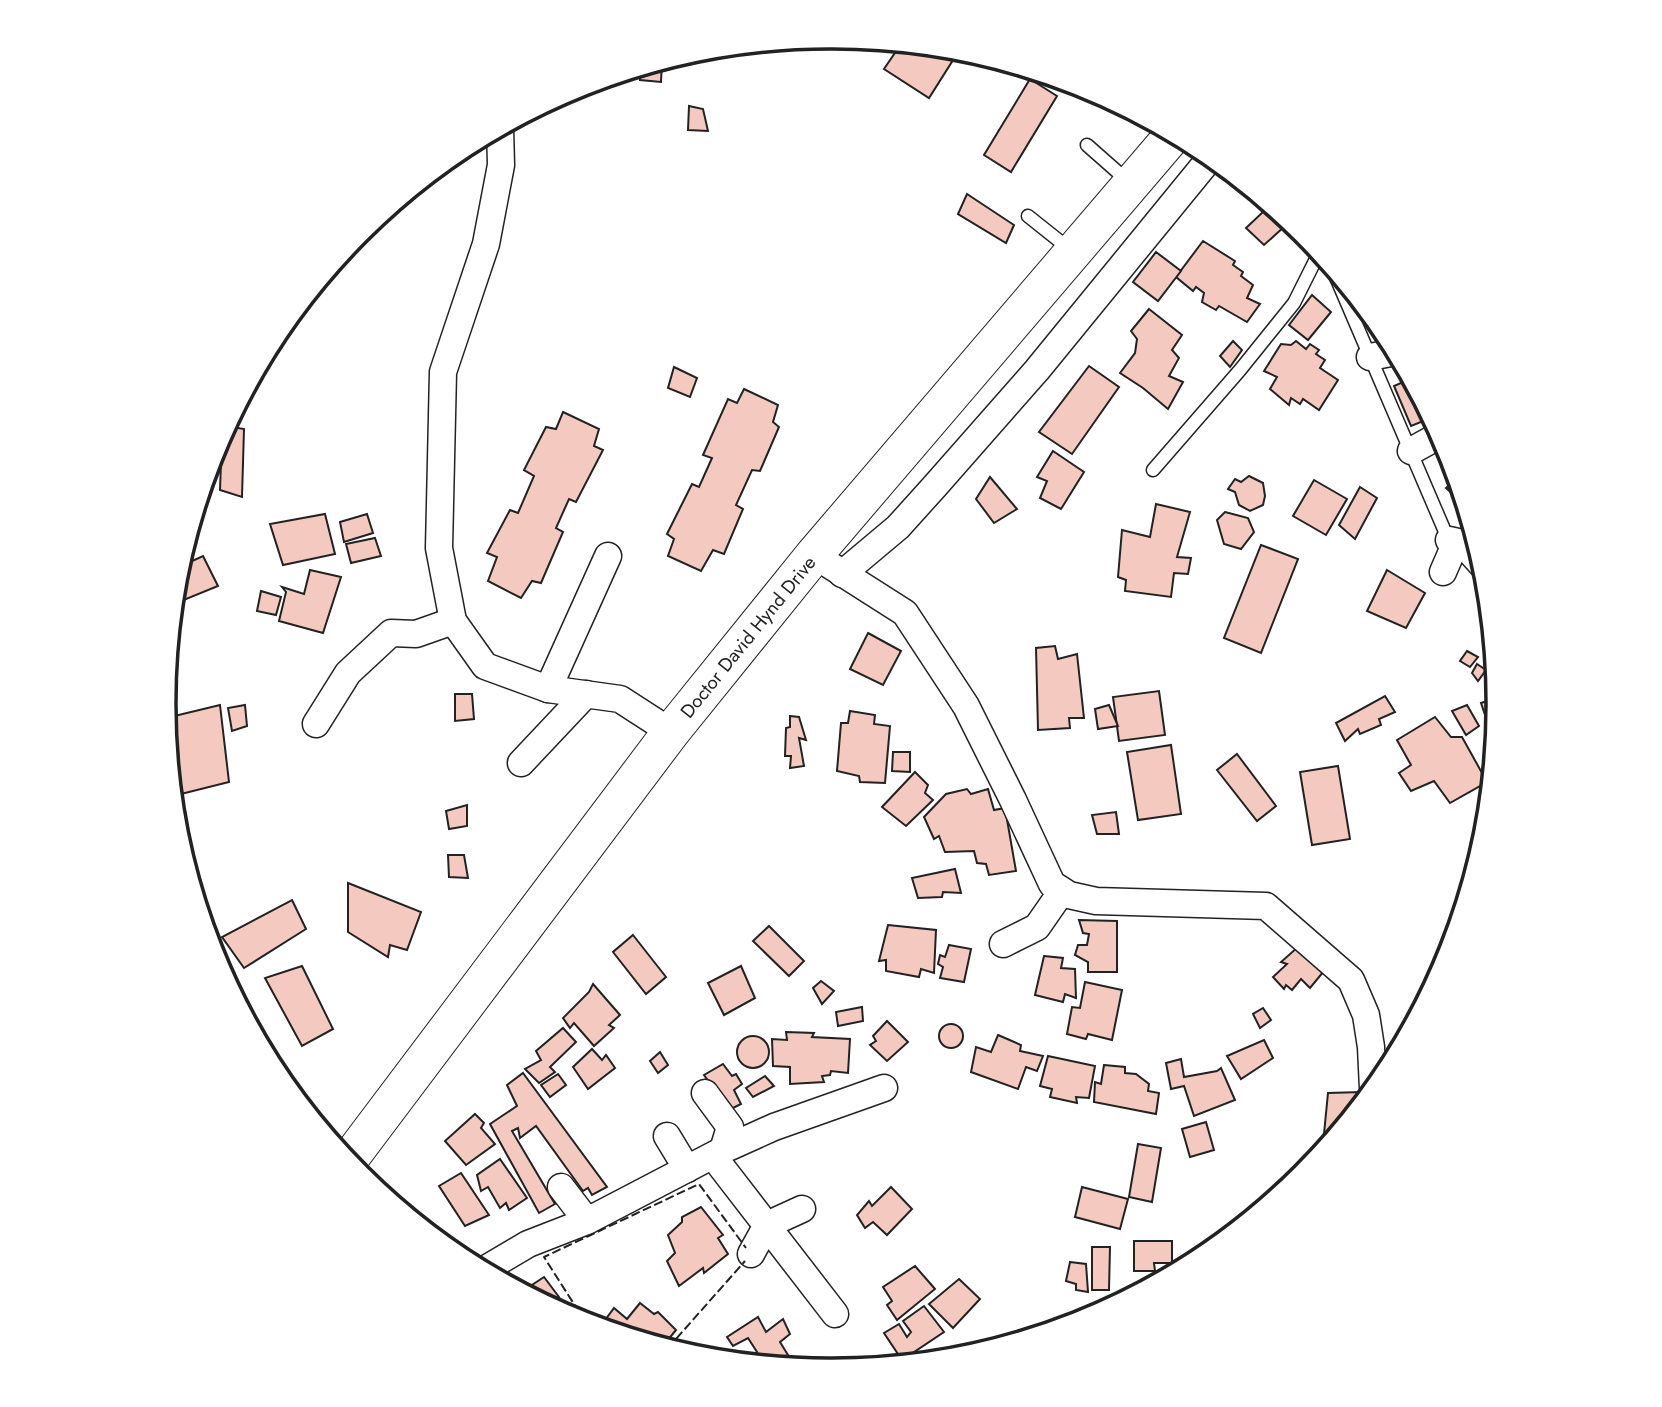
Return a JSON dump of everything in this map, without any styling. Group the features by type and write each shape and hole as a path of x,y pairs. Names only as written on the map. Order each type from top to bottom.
{"main road":[{"name":"Doctor David Hynd Drive","path":"355,1152 671,732 828,564 1074,252 1167,142"}],"street":[{"path":"500,139 501,165 486,244 443,372 439,548 453,621 485,666 548,689 620,699 671,732"},
{"path":"1204,166 1037,370 898,527 828,564 905,613 965,706 986,761 1013,800 1052,884 1069,895 1096,901 1266,906 1351,980 1366,1015 1372,1071"},
{"path":"1411,451 1430,440"},
{"path":"548,689 608,556"},
{"path":"316,724 348,673 391,633 416,634 453,621"},
{"path":"521,763 586,694"},
{"path":"1003,944 1037,927 1062,891"},
{"path":"492,1263 525,1234 587,1221 774,1127 884,1088"},
{"path":"705,1093 730,1127 718,1153"},
{"path":"667,1136 687,1169"},
{"path":"718,1153 767,1225 835,1314"},
{"path":"561,1187 587,1221"},
{"path":"751,1254 767,1225 802,1209"}],"lane":[{"path":"1087,145 1132,184"},
{"path":"1028,216 1074,252"},
{"path":"1153,470 1294,303 1314,263"},
{"path":"1371,334 1383,355 1411,451 1452,544"}],"building":[{"path":"895,53 952,61 929,98 884,69"},
{"path":"662,71 661,82 640,78"},
{"path":"1029,80 1057,96 1011,172 984,155"},
{"path":"689,106 703,109 708,131 688,130"},
{"path":"967,194 1014,225 1006,243 958,214"},
{"path":"1263,211 1282,229 1264,245 1246,228"},
{"path":"1203,241 1235,261 1233,265 1243,272 1241,276 1253,285 1247,298 1260,304 1247,322 1219,306 1216,310 1202,302 1204,293 1196,287 1193,291 1176,277"},
{"path":"1156,252 1181,271 1158,301 1133,282"},
{"path":"1312,295 1331,312 1308,340 1289,325"},
{"path":"1149,309 1182,335 1172,350 1179,358 1169,376 1183,382 1168,409 1120,373 1135,353 1137,339 1131,331"},
{"path":"1233,341 1242,350 1230,367 1220,356"},
{"path":"1296,341 1306,349 1310,344 1319,350 1316,354 1325,360 1320,368 1338,380 1319,410 1303,399 1300,404 1291,398 1289,405 1270,389 1277,377 1264,371 1281,344 1291,345"},
{"path":"1089,366 1119,387 1072,454 1039,432"},
{"path":"674,367 697,378 690,397 668,388"},
{"path":"1402,383 1422,422 1411,426 1394,386"},
{"path":"744,389 778,405 773,422 779,427 760,471 752,470 736,505 743,509 724,554 713,550 701,571 668,556 674,539 667,534 692,484 699,487 712,458 703,455 728,399 737,403"},
{"path":"563,412 599,429 594,446 603,450 576,502 569,499 556,528 563,532 541,583 532,581 521,598 488,581 497,557 487,553 510,510 518,513 534,476 524,470 546,427 556,429"},
{"path":"238,428 244,429 242,497 220,490 221,467 226,453"},
{"path":"1053,451 1084,472 1061,509 1040,498 1047,481 1037,477"},
{"path":"1249,476 1263,483 1265,496 1263,505 1250,511 1239,505 1235,492 1228,489 1235,479 1241,482"},
{"path":"990,477 1017,509 994,523 976,499"},
{"path":"1314,480 1347,499 1326,535 1293,516"},
{"path":"1360,487 1377,498 1355,539 1339,525"},
{"path":"1156,504 1190,512 1177,557 1191,558 1188,574 1174,573 1171,597 1125,591 1126,580 1118,577 1122,530 1150,537"},
{"path":"1225,512 1248,518 1254,532 1241,549 1224,544 1217,520"},
{"path":"325,514 335,554 283,565 270,524"},
{"path":"367,514 373,533 344,542 340,522"},
{"path":"375,538 381,556 351,563 346,544"},
{"path":"1261,545 1298,559 1261,653 1224,638"},
{"path":"203,556 218,586 185,599 189,576 193,561"},
{"path":"310,570 341,577 323,633 279,621 286,592 282,587 304,594"},
{"path":"1387,570 1425,593 1406,628 1367,611"},
{"path":"261,591 281,597 276,615 257,611"},
{"path":"868,633 901,651 883,685 850,669"},
{"path":"1055,646 1058,659 1077,654 1084,718 1069,718 1070,728 1038,730 1036,648"},
{"path":"1467,651 1478,657 1470,667 1460,661"},
{"path":"1477,664 1484,669 1478,681 1472,673"},
{"path":"1159,691 1165,735 1119,741 1113,697"},
{"path":"455,694 472,694 474,719 455,721"},
{"path":"1385,696 1395,712 1379,719 1381,725 1360,734 1358,729 1345,741 1336,723"},
{"path":"1486,701 1485,716 1481,703"},
{"path":"220,705 229,782 183,794 177,715"},
{"path":"245,705 247,726 232,731 228,708"},
{"path":"1109,705 1118,726 1098,729 1095,709"},
{"path":"1467,705 1479,726 1466,735 1452,711"},
{"path":"850,711 875,715 874,724 890,726 885,783 860,782 859,776 837,771 841,723 848,723"},
{"path":"790,716 799,717 806,740 799,738 804,766 790,768 791,756 785,756 786,728 790,727"},
{"path":"1435,717 1451,737 1462,737 1482,772 1480,786 1450,803 1434,781 1411,791 1399,773 1411,765 1397,740"},
{"path":"1171,745 1181,814 1138,820 1127,752"},
{"path":"893,752 910,752 910,772 892,771"},
{"path":"1237,754 1276,806 1257,821 1217,770"},
{"path":"1338,766 1350,839 1312,845 1300,772"},
{"path":"915,772 928,785 925,793 933,800 906,826 882,807"},
{"path":"967,789 971,794 988,789 994,810 1005,808 1016,871 989,875 986,864 977,863 974,851 945,852 939,836 934,839 924,817 946,794"},
{"path":"467,805 467,826 449,829 446,811"},
{"path":"1116,812 1119,834 1097,834 1092,815"},
{"path":"448,855 464,855 468,878 449,877"},
{"path":"955,869 961,893 943,892 942,897 918,898 912,878"},
{"path":"348,883 421,912 407,950 390,945 388,957 348,932"},
{"path":"292,900 306,929 244,968 222,937"},
{"path":"1079,920 1117,921 1117,972 1088,972 1088,962 1075,955 1078,945 1087,945 1089,934 1083,933"},
{"path":"888,925 936,930 934,973 921,969 919,977 886,971 886,960 879,961"},
{"path":"769,926 804,961 789,976 753,941"},
{"path":"633,935 666,977 646,994 613,952"},
{"path":"949,945 971,949 964,982 940,978 943,967 938,964 940,955 945,957"},
{"path":"1299,946 1324,971 1310,988 1301,979 1292,990 1286,985 1284,989 1273,977 1287,964 1281,962"},
{"path":"1044,956 1063,958 1061,968 1075,969 1076,998 1065,994 1063,1002 1035,995"},
{"path":"302,966 333,1029 302,1046 265,978"},
{"path":"741,966 755,998 724,1015 708,983"},
{"path":"821,981 834,991 822,1004 813,988"},
{"path":"1085,982 1122,990 1112,1040 1088,1034 1086,1039 1067,1034 1072,1007 1080,1008"},
{"path":"593,984 620,1015 609,1025 614,1028 594,1046 574,1023 570,1028 563,1018 589,992"},
{"path":"862,1007 863,1021 838,1026 836,1012"},
{"path":"1263,1008 1271,1020 1260,1028 1253,1014"},
{"path":"887,1021 908,1042 887,1061 870,1045 876,1041 873,1036"},
{"path":"951,1024 960,1027 963,1036 960,1045 951,1048 942,1045 939,1036 942,1027"},
{"path":"563,1028 576,1042 550,1067 555,1072 539,1083 525,1069 541,1060 536,1051"},
{"path":"786,1032 814,1033 812,1037 850,1039 848,1073 831,1071 830,1075 822,1076 824,1082 790,1084 790,1067 773,1066 772,1039 787,1040"},
{"path":"998,1035 1021,1045 1020,1051 1043,1056 1037,1071 1026,1067 1018,1089 971,1072 976,1047 991,1052"},
{"path":"753,1036 764,1041 769,1052 764,1063 753,1068 742,1063 737,1052 742,1041"},
{"path":"1264,1040 1273,1058 1241,1079 1227,1056"},
{"path":"592,1049 602,1060 606,1055 615,1068 588,1089 573,1067"},
{"path":"660,1052 668,1065 658,1073 650,1061"},
{"path":"1048,1056 1095,1066 1089,1098 1076,1097 1077,1103 1050,1097 1052,1089 1040,1086"},
{"path":"1181,1059 1184,1077 1221,1068 1235,1100 1194,1116 1184,1086 1171,1089 1166,1063"},
{"path":"723,1064 732,1076 736,1074 742,1084 734,1090 741,1104 729,1110 704,1075"},
{"path":"1104,1065 1125,1067 1125,1073 1136,1074 1149,1084 1148,1091 1159,1093 1156,1114 1094,1102 1095,1082 1101,1084"},
{"path":"523,1073 607,1187 592,1195 588,1188 583,1191 536,1126 520,1138 518,1128 512,1131 555,1204 539,1213 490,1124 517,1106 507,1085"},
{"path":"558,1074 566,1085 550,1097 541,1085"},
{"path":"765,1076 774,1086 753,1097 746,1088"},
{"path":"1357,1092 1324,1134 1328,1093"},
{"path":"475,1114 484,1123 481,1128 495,1144 466,1165 445,1141"},
{"path":"1206,1122 1214,1150 1190,1157 1182,1129"},
{"path":"1138,1144 1161,1148 1152,1202 1129,1197"},
{"path":"500,1159 527,1198 509,1210 506,1203 500,1208 488,1187 481,1191 477,1175"},
{"path":"461,1173 489,1215 465,1226 439,1186"},
{"path":"891,1187 912,1209 887,1235 873,1222 865,1228 857,1215 869,1201 872,1206"},
{"path":"1082,1187 1128,1199 1120,1229 1075,1217"},
{"path":"701,1207 723,1235 718,1238 728,1254 704,1273 703,1268 679,1286 667,1261 675,1253 668,1235 682,1222 682,1217"},
{"path":"1134,1241 1172,1241 1172,1262 1154,1263 1155,1271 1134,1271"},
{"path":"1092,1247 1110,1247 1109,1290 1092,1290"},
{"path":"1070,1262 1086,1264 1088,1292 1076,1290 1076,1284 1066,1281"},
{"path":"915,1266 935,1289 897,1320 887,1305 892,1301 883,1287"},
{"path":"544,1277 559,1297 557,1298 532,1285"},
{"path":"959,1279 980,1299 953,1328 929,1304"},
{"path":"640,1303 654,1314 658,1312 676,1330 670,1338 607,1318 614,1308 627,1319"},
{"path":"924,1306 944,1332 914,1352 898,1354 884,1333 899,1324 907,1337 911,1332 903,1321"},
{"path":"758,1317 766,1332 783,1319 790,1334 780,1342 788,1355 756,1353 748,1338 733,1346 727,1337"}],"fence":[{"path":"575,1305 544,1257 699,1184 746,1248"},
{"path":"676,1339 745,1261"}]}
